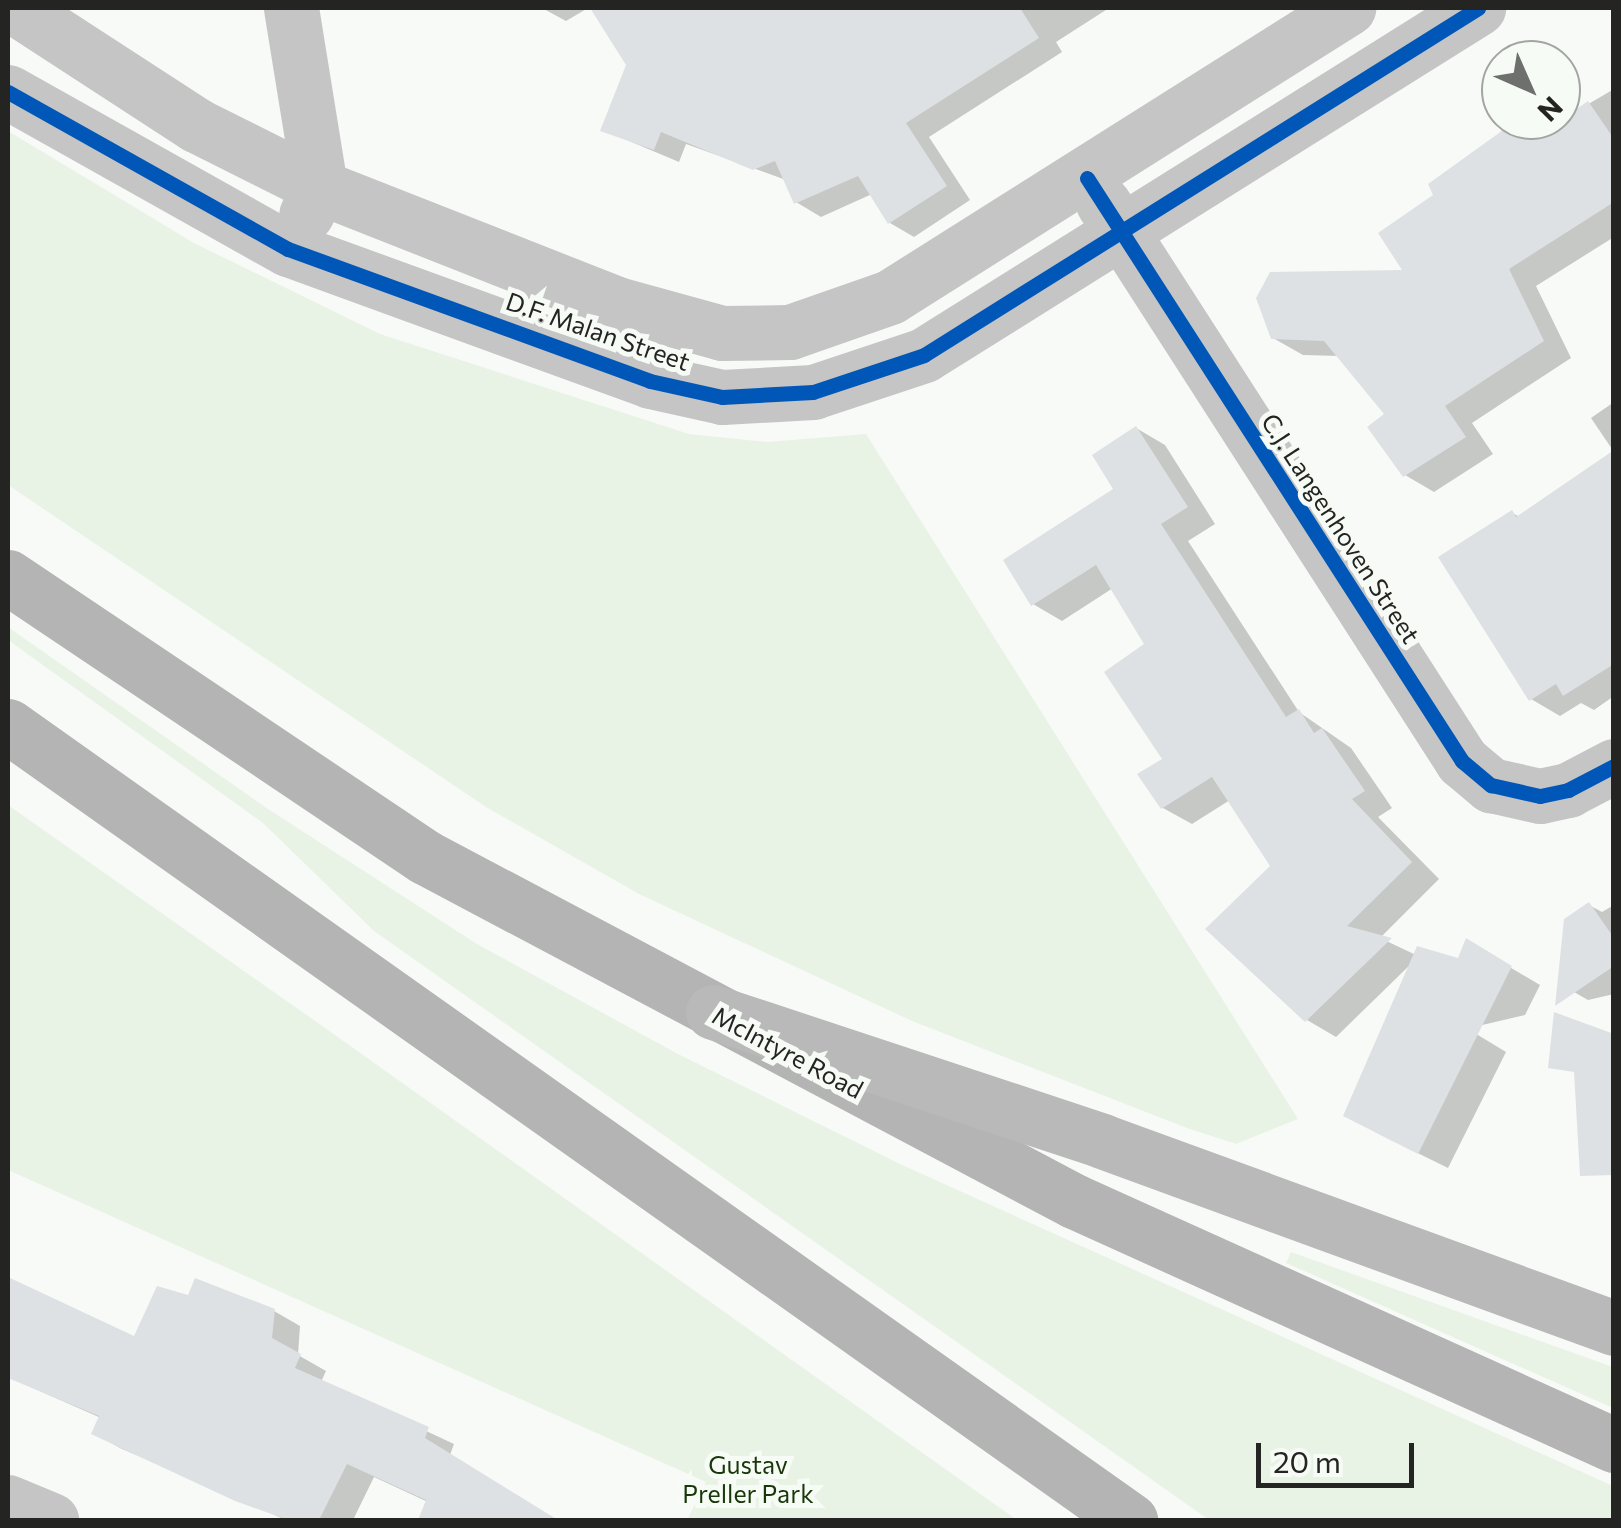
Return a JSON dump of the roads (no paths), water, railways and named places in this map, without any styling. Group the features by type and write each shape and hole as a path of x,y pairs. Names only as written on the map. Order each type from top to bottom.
{"highway":[{"path":"712,1012 1102,1141 1614,1328"}],"main road":[{"name":"McIntyre Road","path":"8,577 425,858 1074,1202 1614,1444"},
{"path":"8,726 1130,1520"}],"street":[{"name":"D.F. Malan Street","path":"16,8 196,125 320,186 617,304 722,333 790,332 845,317 1087,178 1348,8"},
{"path":"288,249 320,186 291,8"},
{"name":"D.F. Malan Street","path":"8,92 288,249 650,381 722,397 814,392 872,378 924,355 1478,8"},
{"name":"C.J. Langenhoven Street","path":"1087,178 1462,761 1491,785 1540,796 1568,790 1614,766"},
{"path":"8,1502 52,1520"}],"park label":[{"name":"Gustav Preller Park","path":"748,1480"}]}
